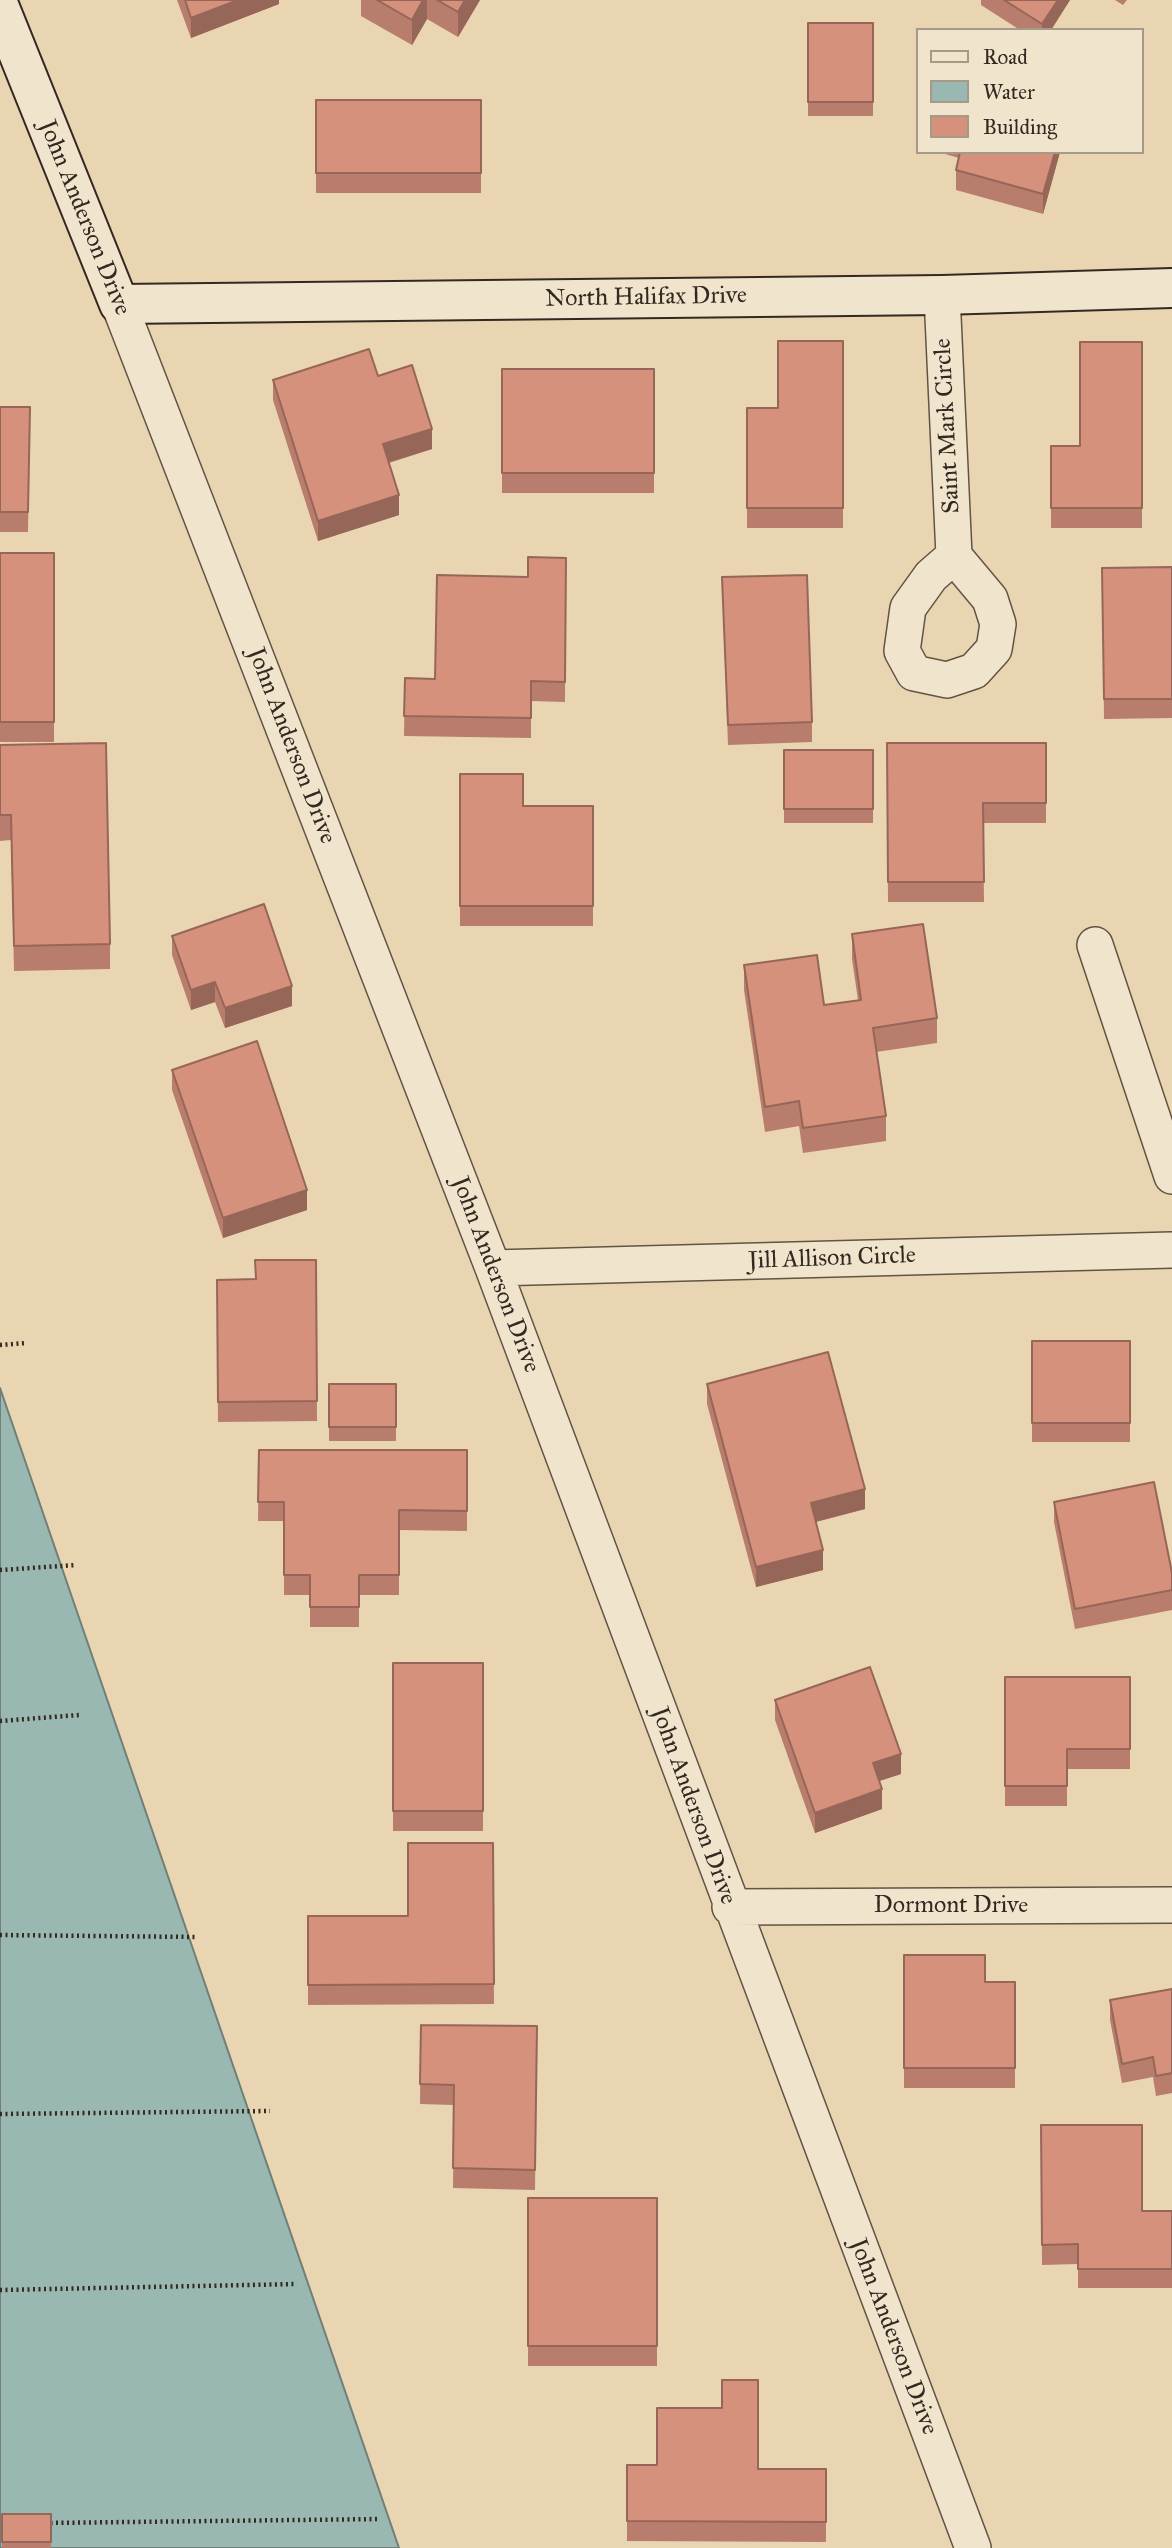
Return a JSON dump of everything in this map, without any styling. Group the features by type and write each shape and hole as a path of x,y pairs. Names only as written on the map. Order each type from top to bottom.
{"street":[{"name":"John Anderson Drive","path":"0,8 119,304 493,1268 730,1907 973,2548"},
{"name":"North Halifax Drive","path":"119,304 942,295 1172,288"},
{"name":"Saint Mark Circle","path":"942,295 954,556"},
{"path":"1095,945 1172,1176"},
{"name":"Jill Allison Circle","path":"493,1268 1172,1250"},
{"name":"Dormont Drive","path":"730,1907 1172,1905"}],"path":[{"path":"0,1345 26,1343"},
{"path":"0,1570 76,1565"},
{"path":"0,1721 79,1715"},
{"path":"0,1935 196,1937"},
{"path":"0,2114 270,2111"},
{"path":"0,2290 297,2284"},
{"path":"32,2523 380,2519"}],"water":[{"path":"0,1388 399,2548 0,2548"}],"building":[{"path":"185,0 238,0 191,18"},
{"path":"377,0 423,0 412,20"},
{"path":"437,0 465,0 458,12"},
{"path":"1004,0 1058,0 1042,24"},
{"path":"808,23 873,23 873,102 808,102"},
{"path":"316,100 481,100 481,173 316,173"},
{"path":"960,154 1054,154 1043,194 956,170"},
{"path":"778,341 843,341 843,508 747,508 747,408 778,408"},
{"path":"1080,342 1142,342 1142,508 1051,508 1051,446 1080,446"},
{"path":"369,349 378,376 412,365 432,429 383,444 399,495 318,521 273,380"},
{"path":"502,369 654,369 654,473 502,473"},
{"path":"0,407 30,407 28,512 0,512"},
{"path":"0,553 54,553 54,722 0,722"},
{"path":"528,557 566,558 565,682 531,681 531,718 404,716 405,678 435,679 437,575 528,577"},
{"path":"1172,567 1172,699 1104,699 1102,568"},
{"path":"807,575 812,722 728,725 722,577"},
{"path":"106,743 110,944 14,946 11,815 0,815 0,745"},
{"path":"887,743 1046,743 1046,803 983,803 984,882 888,882"},
{"path":"784,750 873,750 873,809 784,809"},
{"path":"460,774 523,774 523,806 593,806 593,906 460,906"},
{"path":"264,904 292,986 225,1008 215,982 191,990 172,936"},
{"path":"923,924 937,1018 873,1028 886,1116 803,1128 799,1101 765,1107 744,965 817,955 824,1005 861,1000 852,934"},
{"path":"257,1041 307,1190 223,1218 172,1070"},
{"path":"255,1260 316,1260 317,1401 218,1402 217,1280 256,1279"},
{"path":"1032,1341 1130,1341 1130,1423 1032,1423"},
{"path":"828,1352 865,1489 811,1503 823,1550 756,1567 707,1384"},
{"path":"329,1384 396,1384 396,1427 329,1427"},
{"path":"259,1450 467,1450 467,1511 399,1510 399,1575 359,1575 359,1607 310,1607 310,1575 284,1575 284,1502 258,1502"},
{"path":"1154,1482 1172,1573 1172,1590 1075,1609 1054,1502"},
{"path":"393,1663 483,1663 483,1811 393,1811"},
{"path":"870,1667 901,1754 873,1763 882,1789 815,1813 775,1700"},
{"path":"1005,1677 1130,1677 1130,1749 1067,1749 1067,1786 1005,1786"},
{"path":"408,1843 493,1843 494,1984 308,1985 308,1916 408,1916"},
{"path":"904,1955 985,1955 985,1982 1015,1982 1015,2068 904,2068"},
{"path":"1172,1989 1172,2073 1156,2076 1153,2057 1122,2064 1110,2000"},
{"path":"421,2025 537,2026 535,2170 453,2168 454,2085 420,2084"},
{"path":"1041,2125 1142,2125 1142,2211 1172,2211 1172,2269 1078,2269 1078,2244 1042,2245"},
{"path":"528,2198 657,2198 657,2346 528,2346"},
{"path":"722,2380 758,2380 758,2469 826,2469 826,2522 627,2521 627,2465 657,2465 657,2408 722,2408"},
{"path":"2,2514 51,2514 51,2542 2,2542"}]}
